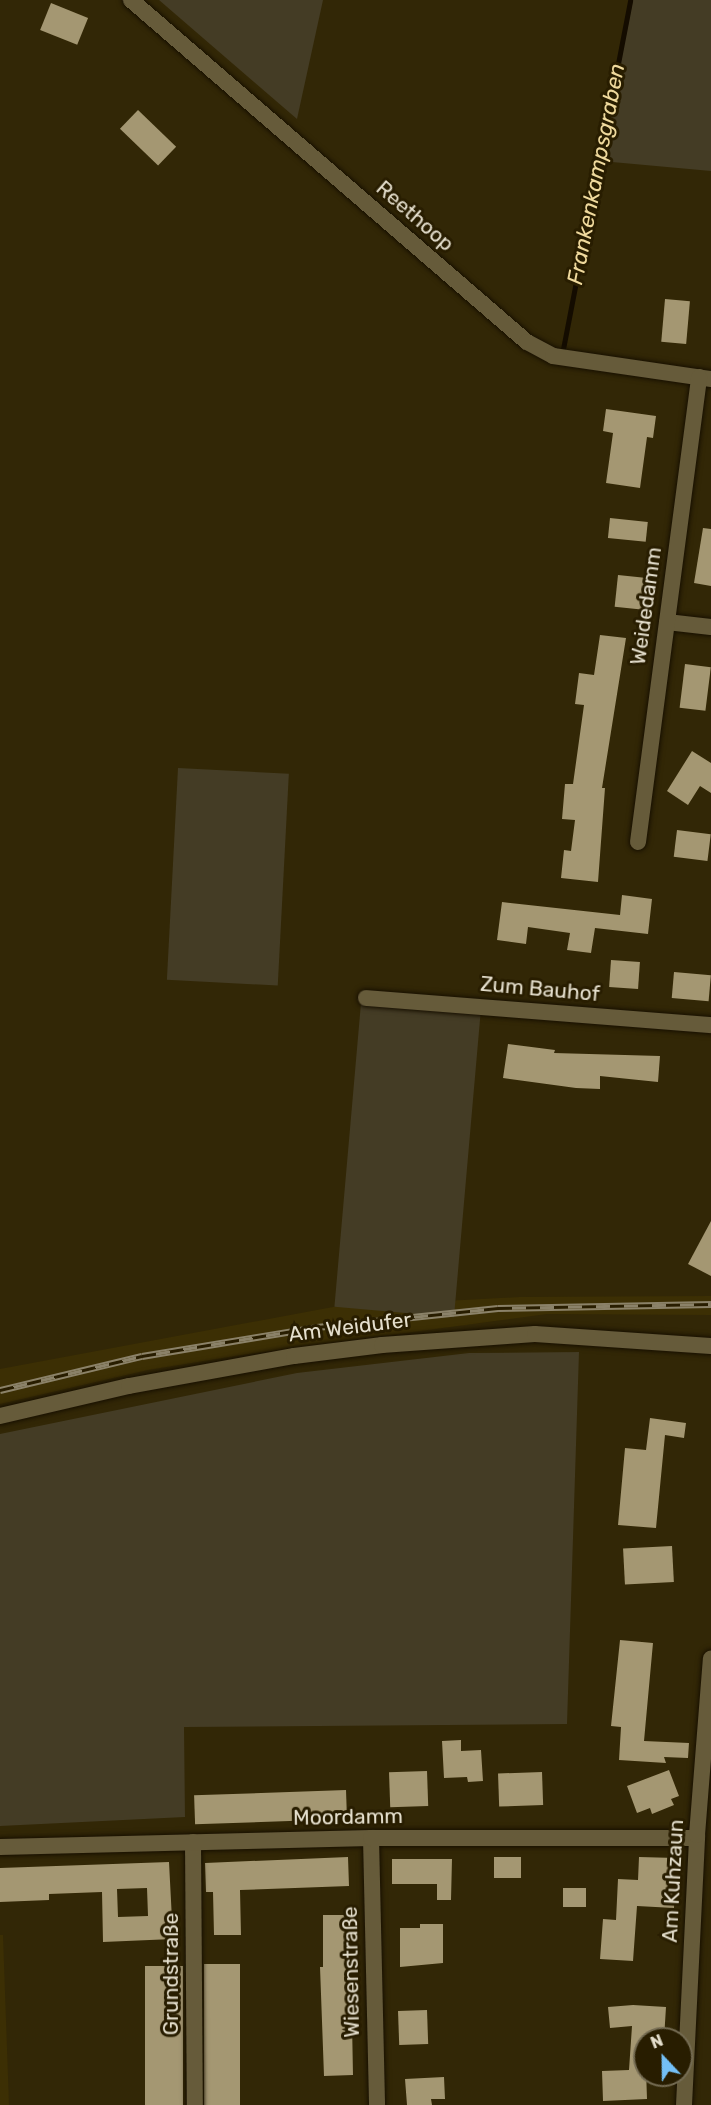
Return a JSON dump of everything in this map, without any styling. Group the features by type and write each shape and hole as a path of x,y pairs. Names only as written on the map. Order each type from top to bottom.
{"street":[{"name":"Reethoop","path":"131,0 527,342 553,356 705,378"},
{"name":"Weidedamm","path":"638,842 667,622 705,378"},
{"path":"667,622 711,627"},
{"name":"Zum Bauhof","path":"366,998 711,1025"},
{"name":"Am Weidufer","path":"0,1416 141,1384 294,1356 382,1345 535,1334 711,1346"},
{"name":"Am Kuhzaun","path":"684,2105 697,1838 711,1659"},
{"name":"Moordamm","path":"0,1847 370,1838 697,1838"},
{"name":"Wiesenstraße","path":"370,1838 377,2105"},
{"name":"Grundstraße","path":"193,1842 195,2105"}],"shaded area":[{"path":"159,0 323,0 297,119"},
{"path":"633,0 711,0 711,171 601,161"},
{"path":"178,768 289,774 278,986 167,980"},
{"path":"361,1003 481,1013 454,1317 334,1307"},
{"path":"711,1296 711,1315 547,1314 241,1355 148,1370 0,1404 0,1369 333,1307 520,1297"},
{"path":"579,1352 567,1724 184,1727 185,1817 0,1826 0,1434 297,1373 469,1353"},
{"path":"0,1935 3,1935 9,2105 0,2105"}],"building":[{"path":"51,3 88,18 77,45 40,30"},
{"path":"138,110 176,147 158,166 120,129"},
{"path":"665,299 690,301 686,344 661,342"},
{"path":"606,409 656,416 653,438 647,437 640,488 606,483 613,433 603,431"},
{"path":"610,518 648,522 646,542 608,538"},
{"path":"703,528 711,529 711,586 694,583"},
{"path":"618,575 647,578 643,610 615,607"},
{"path":"600,635 626,638 602,788 605,788 598,882 561,878 564,850 571,851 575,820 562,819 565,784 573,784 584,705 575,704 579,673 594,675"},
{"path":"685,664 711,667 705,711 680,708"},
{"path":"692,751 711,763 711,793 700,786 688,805 667,791"},
{"path":"677,830 711,834 707,861 674,857"},
{"path":"622,895 652,899 648,934 595,928 591,953 567,950 570,933 528,927 526,944 497,940 502,902 620,915"},
{"path":"611,960 640,962 638,989 609,987"},
{"path":"674,972 711,975 709,1001 672,998"},
{"path":"508,1044 555,1050 554,1053 660,1056 658,1082 600,1076 600,1089 503,1078"},
{"path":"711,1221 711,1276 688,1264"},
{"path":"650,1418 686,1423 684,1438 665,1435 656,1528 618,1525 625,1448 646,1450"},
{"path":"672,1546 674,1582 625,1585 623,1549"},
{"path":"620,1640 653,1643 644,1741 689,1743 688,1758 664,1757 666,1763 619,1760 621,1727 611,1726"},
{"path":"461,1740 461,1751 481,1750 483,1781 468,1782 467,1777 444,1778 442,1741"},
{"path":"669,1770 679,1796 671,1799 674,1805 652,1814 650,1808 637,1813 627,1786"},
{"path":"427,1771 428,1806 390,1807 389,1772"},
{"path":"542,1772 543,1805 499,1807 498,1774"},
{"path":"346,1790 347,1819 195,1824 194,1795"},
{"path":"348,1857 349,1886 240,1890 241,1935 214,1935 213,1892 206,1892 205,1863"},
{"path":"494,1857 521,1857 521,1878 494,1878"},
{"path":"639,1857 676,1858 674,1908 637,1906 633,1961 600,1959 603,1919 616,1920 618,1879 638,1880"},
{"path":"392,1859 452,1859 451,1900 437,1900 437,1884 392,1884"},
{"path":"169,1862 173,1939 103,1942 102,1892 49,1894 49,1900 0,1902 0,1868","holes":["147,1888 148,1916 118,1917 117,1889"]},
{"path":"563,1888 586,1888 586,1907 563,1907"},
{"path":"323,1915 350,1915 353,2075 324,2076 320,1967 323,1967"},
{"path":"420,1924 443,1924 443,1963 400,1967 400,1928 420,1928"},
{"path":"204,1964 240,1964 240,2105 204,2105"},
{"path":"145,1966 183,1966 183,2105 145,2105"},
{"path":"633,2005 666,2007 665,2027 633,2027 633,2087 647,2087 647,2099 603,2101 602,2071 629,2070 632,2026 610,2028 608,2007"},
{"path":"427,2010 428,2044 399,2045 398,2011"},
{"path":"444,2077 445,2099 431,2099 432,2105 407,2105 405,2079"}],"waterway":[{"name":"Frankenkampsgraben","path":"563,349 630,0"}],"railway":[{"path":"0,1390 142,1356 317,1327 498,1308 711,1304"}]}
